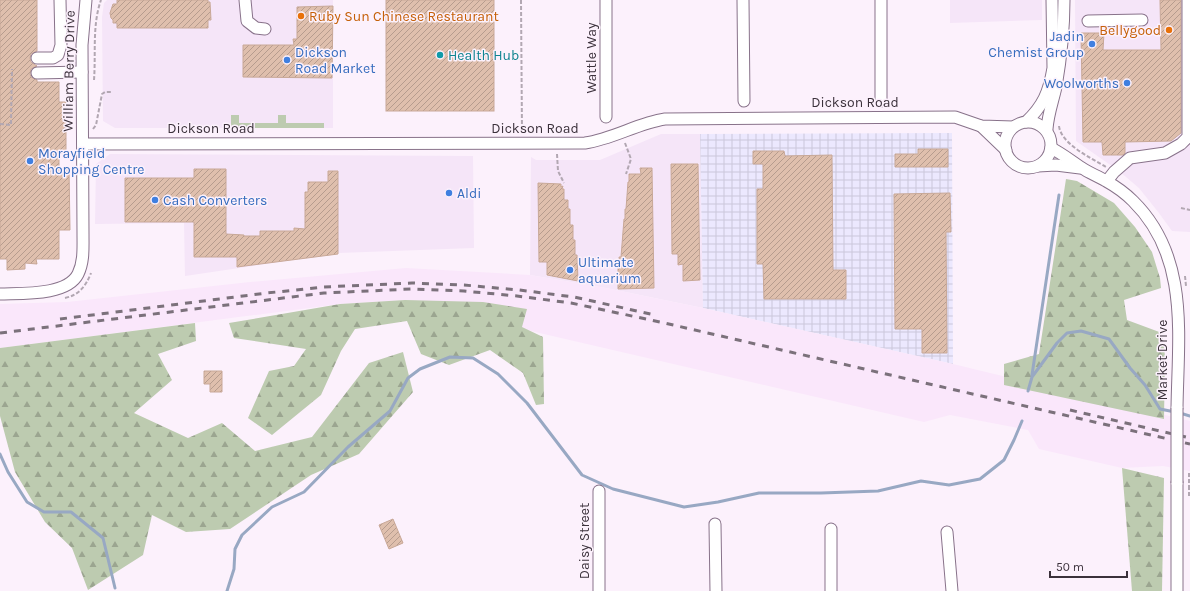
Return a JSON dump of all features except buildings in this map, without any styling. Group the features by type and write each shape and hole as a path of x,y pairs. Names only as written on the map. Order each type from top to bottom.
{"street":[{"path":"37,58 53,58 59,52 61,45 60,0"},
{"name":"William Berry Drive","path":"0,294 60,288 70,283 77,274 82,256 82,72 83,28 86,0"},
{"path":"245,0 247,21 256,28 265,29"},
{"name":"Wattle Way","path":"606,0 606,117"},
{"path":"743,0 744,101"},
{"path":"881,0 881,101"},
{"path":"1052,0 1051,79 1043,101 1037,112 1026,122 1013,127 1005,142 1009,158 1017,165 1028,168 1038,166 1046,160 1051,148 1051,140 1047,129 1059,69 1063,36 1064,0"},
{"path":"1108,181 1114,172 1130,158 1166,153 1181,144 1188,137 1188,0"},
{"path":"1088,21 1142,20"},
{"path":"37,72 82,72"},
{"name":"Dickson Road","path":"83,144 585,143 597,141 654,120 665,119 955,117 981,126 1013,127"},
{"path":"1026,122 1041,124 1047,129"},
{"name":"Dickson Road","path":"981,126 1006,150"},
{"name":"Market Drive","path":"1051,148 1062,153 1082,168 1108,181 1132,200 1146,215 1157,232 1172,266 1178,303 1177,591"},
{"name":"Market Drive","path":"1038,166 1056,165 1082,168"},
{"name":"Daisy Street","path":"599,491 599,591"},
{"path":"715,524 716,591"},
{"path":"831,529 831,591"},
{"path":"947,532 952,591"}],"path":[{"path":"518,134 523,132 521,0"},
{"path":"0,124 12,124 12,69"},
{"path":"82,132 91,131 96,125 102,94 105,92 112,92"},
{"path":"624,142 631,159 626,174"},
{"path":"557,152 558,171 564,184"},
{"path":"1181,208 1190,210"}],"shaded area":[{"path":"107,0 333,0 333,128 115,128 103,121 102,17 104,3"},
{"path":"950,0 1042,0 1042,20 950,23"},
{"path":"1075,0 1190,0 1190,232 1172,231 1139,188 1119,171 1076,141"},
{"path":"952,133 953,364 703,308 700,134"},
{"path":"661,134 700,134 703,308 606,288 530,275 531,157 536,160 600,160"},
{"path":"110,154 473,156 474,248 339,253 185,276 184,223 95,224 96,164"},
{"path":"406,268 530,275 606,288 703,308 953,364 1190,421 1190,471 1163,466 1122,468 1039,449 1028,430 950,415 924,422 548,335 405,300 340,304 0,348 0,304 67,302 250,282"}],"green space":[{"path":"231,115 239,115 239,123 278,123 278,115 286,115 286,123 324,123 324,128 231,128"},
{"path":"1066,179 1077,181 1114,203 1135,227 1152,252 1160,278 1161,288 1124,300 1127,320 1162,333 1165,356 1164,419 1004,385 1004,364 1039,354"},
{"path":"405,300 483,302 527,309 522,327 543,337 544,404 536,405 523,373 490,350 449,365 421,354 407,321 355,329 341,351 321,395 272,435 248,418 269,371 294,366 306,349 234,338 229,323 340,304"},
{"path":"195,323 196,341 158,354 172,380 134,413 188,438 222,423 255,451 312,437 369,363 403,352 413,392 359,454 311,475 230,529 186,532 152,515 143,555 88,590 72,548 45,522 15,472 0,416 0,348"},
{"path":"1122,468 1164,478 1162,591 1132,591"}],"waterway":[{"path":"1032,375 1059,195"},
{"path":"1028,391 1032,377 1057,343 1067,333 1081,331 1109,339 1130,368 1145,385 1160,409 1175,412"},
{"path":"227,591 234,569 235,549 242,535 272,507 304,492 348,447 390,411 408,378 420,369 450,357 473,358 498,374 527,403 582,475 613,489 684,507 718,502 759,493 878,491 921,481 949,485 980,479 1004,460 1022,421"},
{"path":"1180,413 1190,416"},
{"path":"0,454 8,472 27,502 44,512 71,512 103,538 115,588"}],"railway":[{"path":"60,319 324,287 412,283 464,285 574,297 655,315"},
{"path":"0,333 324,293 411,289 464,291 571,303 660,322 1190,444"},
{"path":"1070,410 1190,438"}],"place":[{"name":"Ruby Sun Chinese Restaurant","path":"301,16"},
{"name":"Bellygood","path":"1169,30"},
{"name":"Jadin Chemist Group","path":"1092,44"},
{"name":"Health Hub","path":"440,55"},
{"name":"Dickson Road Market","path":"287,60"},
{"name":"Woolworths","path":"1127,83"},
{"name":"Morayfield Shopping Centre","path":"30,161"},
{"name":"Aldi","path":"449,193"},
{"name":"Cash Converters","path":"155,200"},
{"name":"Ultimate aquarium","path":"570,270"}]}
